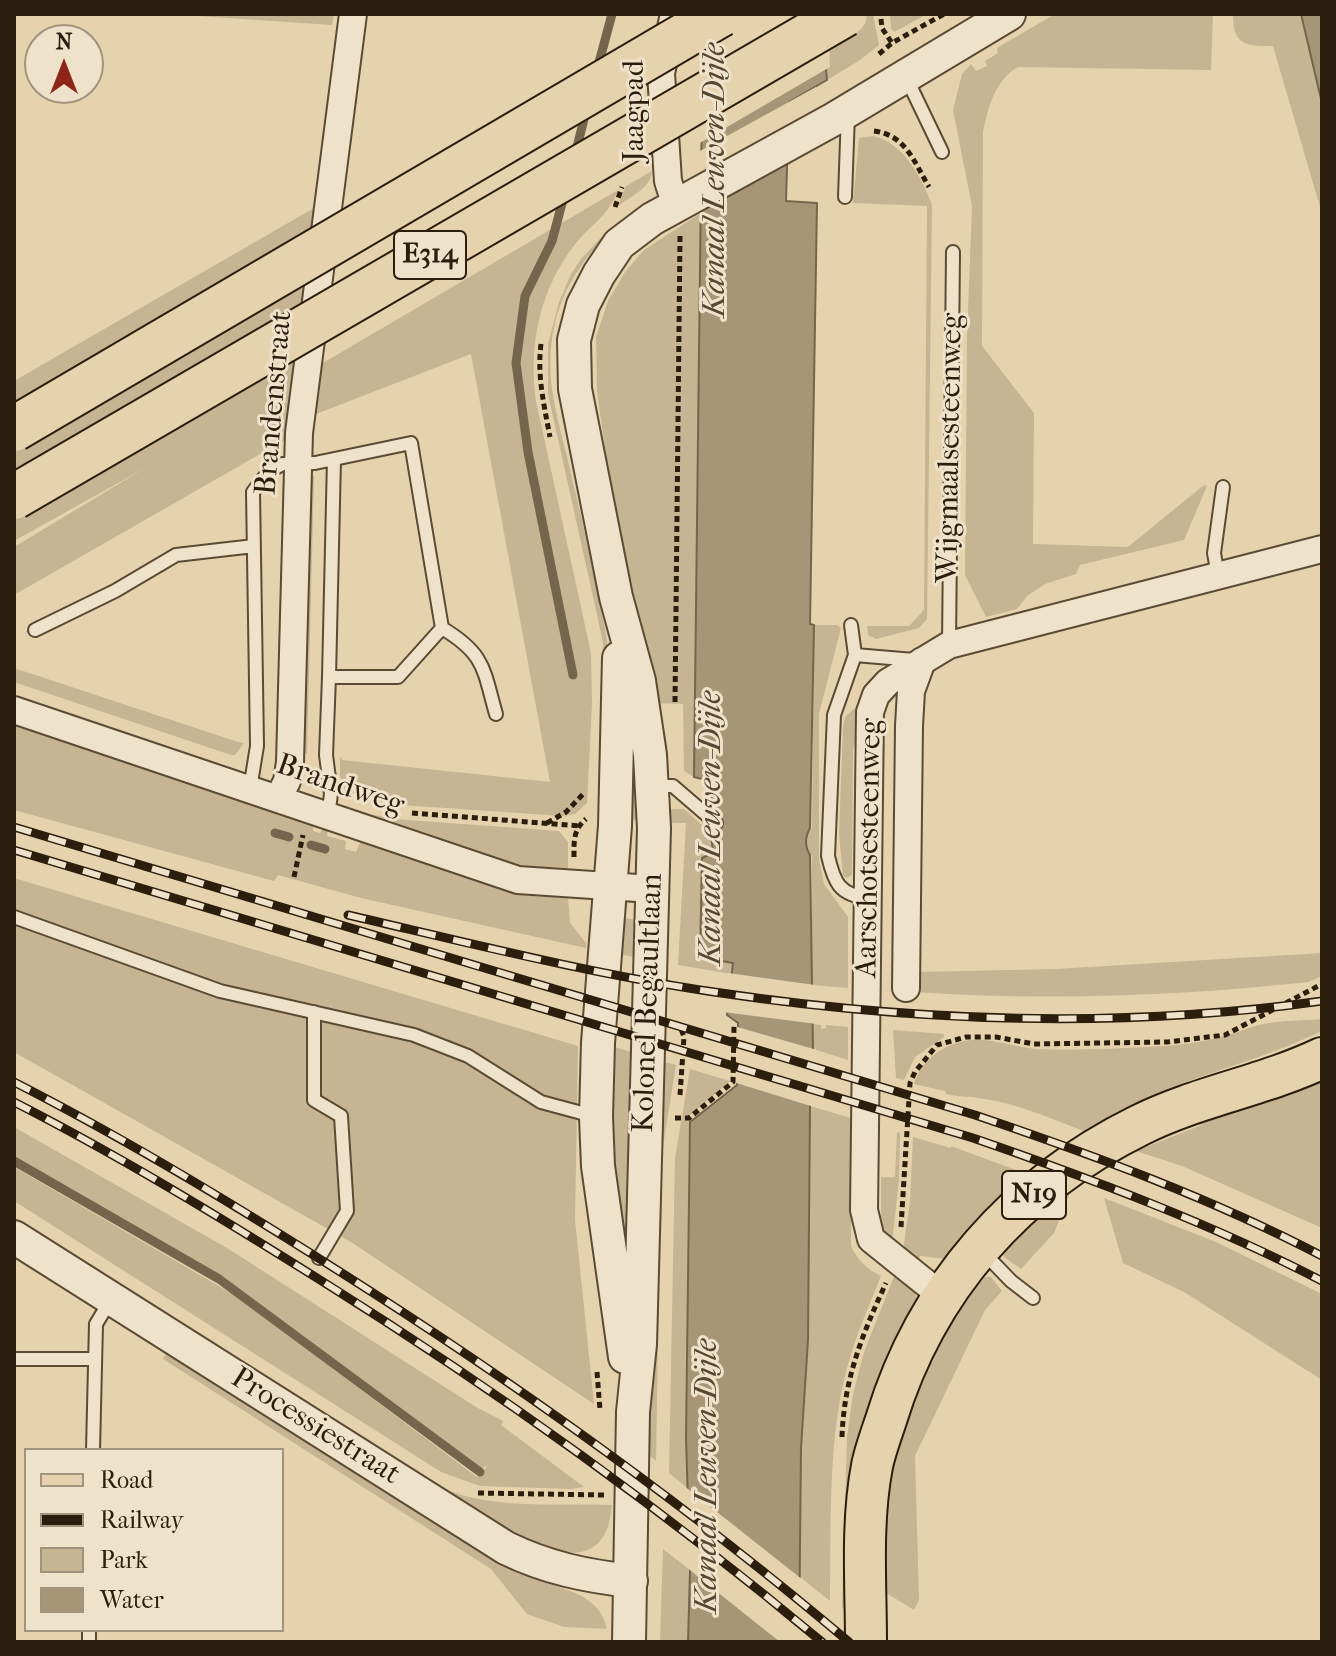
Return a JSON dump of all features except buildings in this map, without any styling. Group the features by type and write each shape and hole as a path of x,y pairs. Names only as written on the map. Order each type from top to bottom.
{"highway":[{"name":"E314","path":"14,429 721,14"},
{"name":"E314","path":"14,497 845,14"}],"main road":[{"name":"N19","path":"870,1642 867,1513 872,1465 899,1378 942,1296 978,1247 1018,1207 1083,1157 1141,1125 1185,1107 1275,1078 1322,1058"}],"street":[{"name":"Brandenstraat","path":"278,799 287,781 290,762 299,433 353,14"},
{"name":"Jaagpad","path":"674,14 661,73 668,181 684,202"},
{"name":"Kolonel Begaultlaan","path":"629,1642 633,1412 640,1344 654,828 639,681 616,597 575,389 574,340 583,305 599,274 619,244 652,219 850,120 969,24 1009,14"},
{"name":"Aarschotsesteenweg","path":"942,1296 871,1239 864,1210 870,712 876,695 888,682 949,645 1322,549"},
{"name":"Kolonel Begaultlaan","path":"616,597 620,678 596,1117 598,1166 633,1412"},
{"path":"906,988 909,726 911,691 922,661"},
{"name":"Brandweg","path":"14,710 518,880 652,889"},
{"name":"Processiestraat","path":"14,1237 506,1548 537,1563 574,1573 631,1581"}],"lane":[{"path":"905,75 942,152"},
{"path":"845,197 850,120"},
{"name":"Wijgmaalsesteenweg","path":"949,645 953,252"},
{"path":"250,789 257,746 253,492 269,471 283,464 334,459 411,443 442,628 463,641 481,659 496,714"},
{"path":"328,816 331,794 326,755 334,459"},
{"path":"1218,576 1214,553 1223,487"},
{"path":"35,630 115,591 176,555 254,546"},
{"path":"851,625 855,655 834,715 828,856 832,876 841,889 854,897 868,898"},
{"path":"329,677 398,677 442,628"},
{"path":"855,655 922,661"},
{"path":"652,786 673,786 716,823"},
{"path":"14,917 220,991 414,1035 468,1056 541,1102 596,1117"},
{"path":"314,1012 314,1100 341,1116 347,1211 319,1258"},
{"path":"978,1247 1011,1281 1033,1298"},
{"path":"93,1448 96,1324 111,1299"},
{"path":"14,1359 95,1359"}],"path":[{"path":"880,14 882,28 892,43 944,14"},
{"path":"850,120 901,141 929,187"},
{"path":"676,703 680,224 684,202"},
{"path":"546,823 566,812 587,790"},
{"path":"294,877 302,843"},
{"path":"900,1234 910,1083 937,1045 966,1037 996,1037 1034,1044 1167,1042 1225,1035 1322,984"},
{"path":"674,1118 689,1118 733,1082 734,1026"},
{"path":"467,1491 479,1494 633,1498"}],"green space":[{"path":"168,14 334,14 332,25"},
{"path":"868,14 873,15 879,45 827,80 825,38"},
{"path":"890,14 927,14 894,32"},
{"path":"1055,14 1213,14 1211,70 1018,67 1004,79 990,104 983,132 982,346 1034,413 1033,544 1128,547 1204,485 1207,486 1184,540 1080,565 1076,574 1045,584 1027,596 1017,609 986,617 965,575 967,338 972,206 953,110 962,74 971,64 976,71 987,66 985,61 998,53 997,48"},
{"path":"1233,14 1301,14 1322,102 1322,214 1273,46 1243,42 1235,32"},
{"path":"873,136 902,153 917,173 932,205 927,619 919,628 876,639 868,635 867,626 909,626 924,610 927,206 853,203 859,138"},
{"path":"652,171 644,187 618,206 626,186"},
{"path":"618,190 610,207 576,243 553,279 540,318 534,359 536,401 591,653 587,803 575,814 562,816 387,804 345,791 340,776 340,757 342,760 550,782 471,354 316,414 316,367"},
{"path":"649,200 652,201 606,237 572,280 554,330 551,358 556,411 606,634 606,682 603,642 548,394 548,344 559,302 581,259 608,230"},
{"path":"321,204 306,377 290,386 288,438 14,595 14,547 145,468 14,541 14,381"},
{"path":"701,213 694,777 684,771 683,704 651,703 611,490 597,392 596,337 608,301 625,272 644,250"},
{"path":"286,473 280,752 276,749 283,475"},
{"path":"312,475 307,754 303,753 307,479"},
{"path":"814,625 837,625 841,628 819,714 819,859 824,884 848,917 848,988 811,985 812,856 806,849 807,834 812,828"},
{"path":"14,668 244,743 235,755 231,755 14,682"},
{"path":"629,688 645,819 626,820"},
{"path":"856,707 859,708 861,721 853,749 852,875 847,878 843,876 839,834 843,727 845,717"},
{"path":"14,723 314,825 313,831 320,833 323,828 328,830 327,836 346,841 345,849 356,852 361,840 504,889 533,896 568,898 570,923 586,943 586,948 361,898 278,875 274,881 14,810"},
{"path":"664,809 684,809 713,835 701,957 733,963 732,974 678,965 686,823 665,823"},
{"path":"370,814 394,819 559,831 568,842 568,868 512,863"},
{"path":"14,878 578,1046 575,1220 594,1404 351,1242 14,1052"},
{"path":"621,918 642,920 641,958 617,954"},
{"path":"1322,953 1322,976 1308,982 1259,987 1161,994 1063,996 915,992 915,972 1056,969"},
{"path":"1322,1019 1322,1031 1149,1097 1083,1131 1005,1103 950,1095 914,1084 920,1070 936,1053 967,1041 987,1040 1052,1050 1165,1046 1211,1039 1263,1024"},
{"path":"813,1024 821,1025 821,1029 826,1025 848,1027 848,1060 813,1049"},
{"path":"893,1030 944,1034 944,1037 915,1057 904,1080 896,1078"},
{"path":"608,1045 638,1054 632,1290 613,1204"},
{"path":"657,1060 676,1065 661,1158 656,1461 649,1455"},
{"path":"690,1069 730,1081 689,1116 690,1121 705,1110 689,1219 687,1488 669,1473 675,1158"},
{"path":"1322,1075 1322,1228 1182,1166 1136,1151 1199,1126 1212,1117"},
{"path":"810,1106 851,1118 851,1246 863,1264 881,1276 851,1353 839,1407 831,1490 830,1601 799,1576 801,1448 808,1340"},
{"path":"14,1127 227,1248 476,1407 503,1421 501,1425 584,1487 480,1486 441,1472 14,1201 14,1167 236,1296 477,1477 487,1467 482,1470 248,1298 198,1265 14,1159"},
{"path":"897,1132 900,1133 899,1180 892,1243 881,1228 881,1177 895,1177"},
{"path":"913,1137 951,1146 1016,1170 1012,1174 1023,1177 945,1259 920,1256 919,1259 903,1251 910,1201"},
{"path":"1061,1190 1070,1193 1054,1233 1021,1269 1004,1257 1003,1250"},
{"path":"1104,1198 1216,1242 1322,1294 1322,1380 1184,1292 1123,1263"},
{"path":"895,1274 915,1292 917,1301 876,1388 850,1614 842,1607 847,1437 853,1394 864,1352"},
{"path":"978,1277 991,1277 1002,1291 985,1310 915,1456 919,1600 914,1610 883,1591 882,1535 895,1447 934,1342"},
{"path":"167,1352 492,1558 588,1600 603,1617 607,1629 564,1627 527,1614 491,1569 163,1359"},
{"path":"440,1487 502,1502 612,1505 604,1535 588,1550 565,1552 538,1545 510,1531"},
{"path":"663,1549 690,1570 688,1642 660,1642"}],"water":[{"name":"Kanaal Leuven-Dijle","path":"703,14 824,47 827,80 789,102 786,201 817,203 810,624 814,625 810,828 806,842 810,855 813,1049 808,1340 801,1448 799,1642 688,1642 690,1571 686,1437 690,1122 737,1085 738,1023 727,1015 733,963 700,957 702,858 713,853 711,833 721,815 712,807 710,781 694,777"},
{"path":"1301,14 1322,14 1322,102 1321,99"}],"pier":[{"path":"699,14 828,14 830,67 698,144"},
{"path":"816,87 817,90 793,104 791,159 697,206 698,152"},
{"path":"728,973 815,985 817,1024 723,1012"},
{"path":"734,1026 817,1050 814,1107 733,1082"},
{"path":"683,1485 803,1580 803,1642 780,1642 686,1567"}],"waterway":[{"path":"597,70 612,14"},
{"path":"575,155 586,111"},
{"path":"565,192 552,241 525,296 516,363 528,452 573,675"},
{"path":"275,833 289,837"},
{"path":"311,845 325,849"},
{"path":"14,1161 219,1279 480,1472"}],"railway":[{"path":"14,827 975,1115 1151,1179 1238,1215 1322,1256"},
{"path":"14,850 973,1138 1150,1203 1322,1281"},
{"path":"348,915 622,976 714,992 866,1010 1018,1018 1094,1018 1170,1016 1322,1001"},
{"path":"14,1082 96,1125 216,1195 467,1355 662,1493 849,1642"},
{"path":"14,1102 205,1209 448,1363 639,1497 822,1642"}]}
